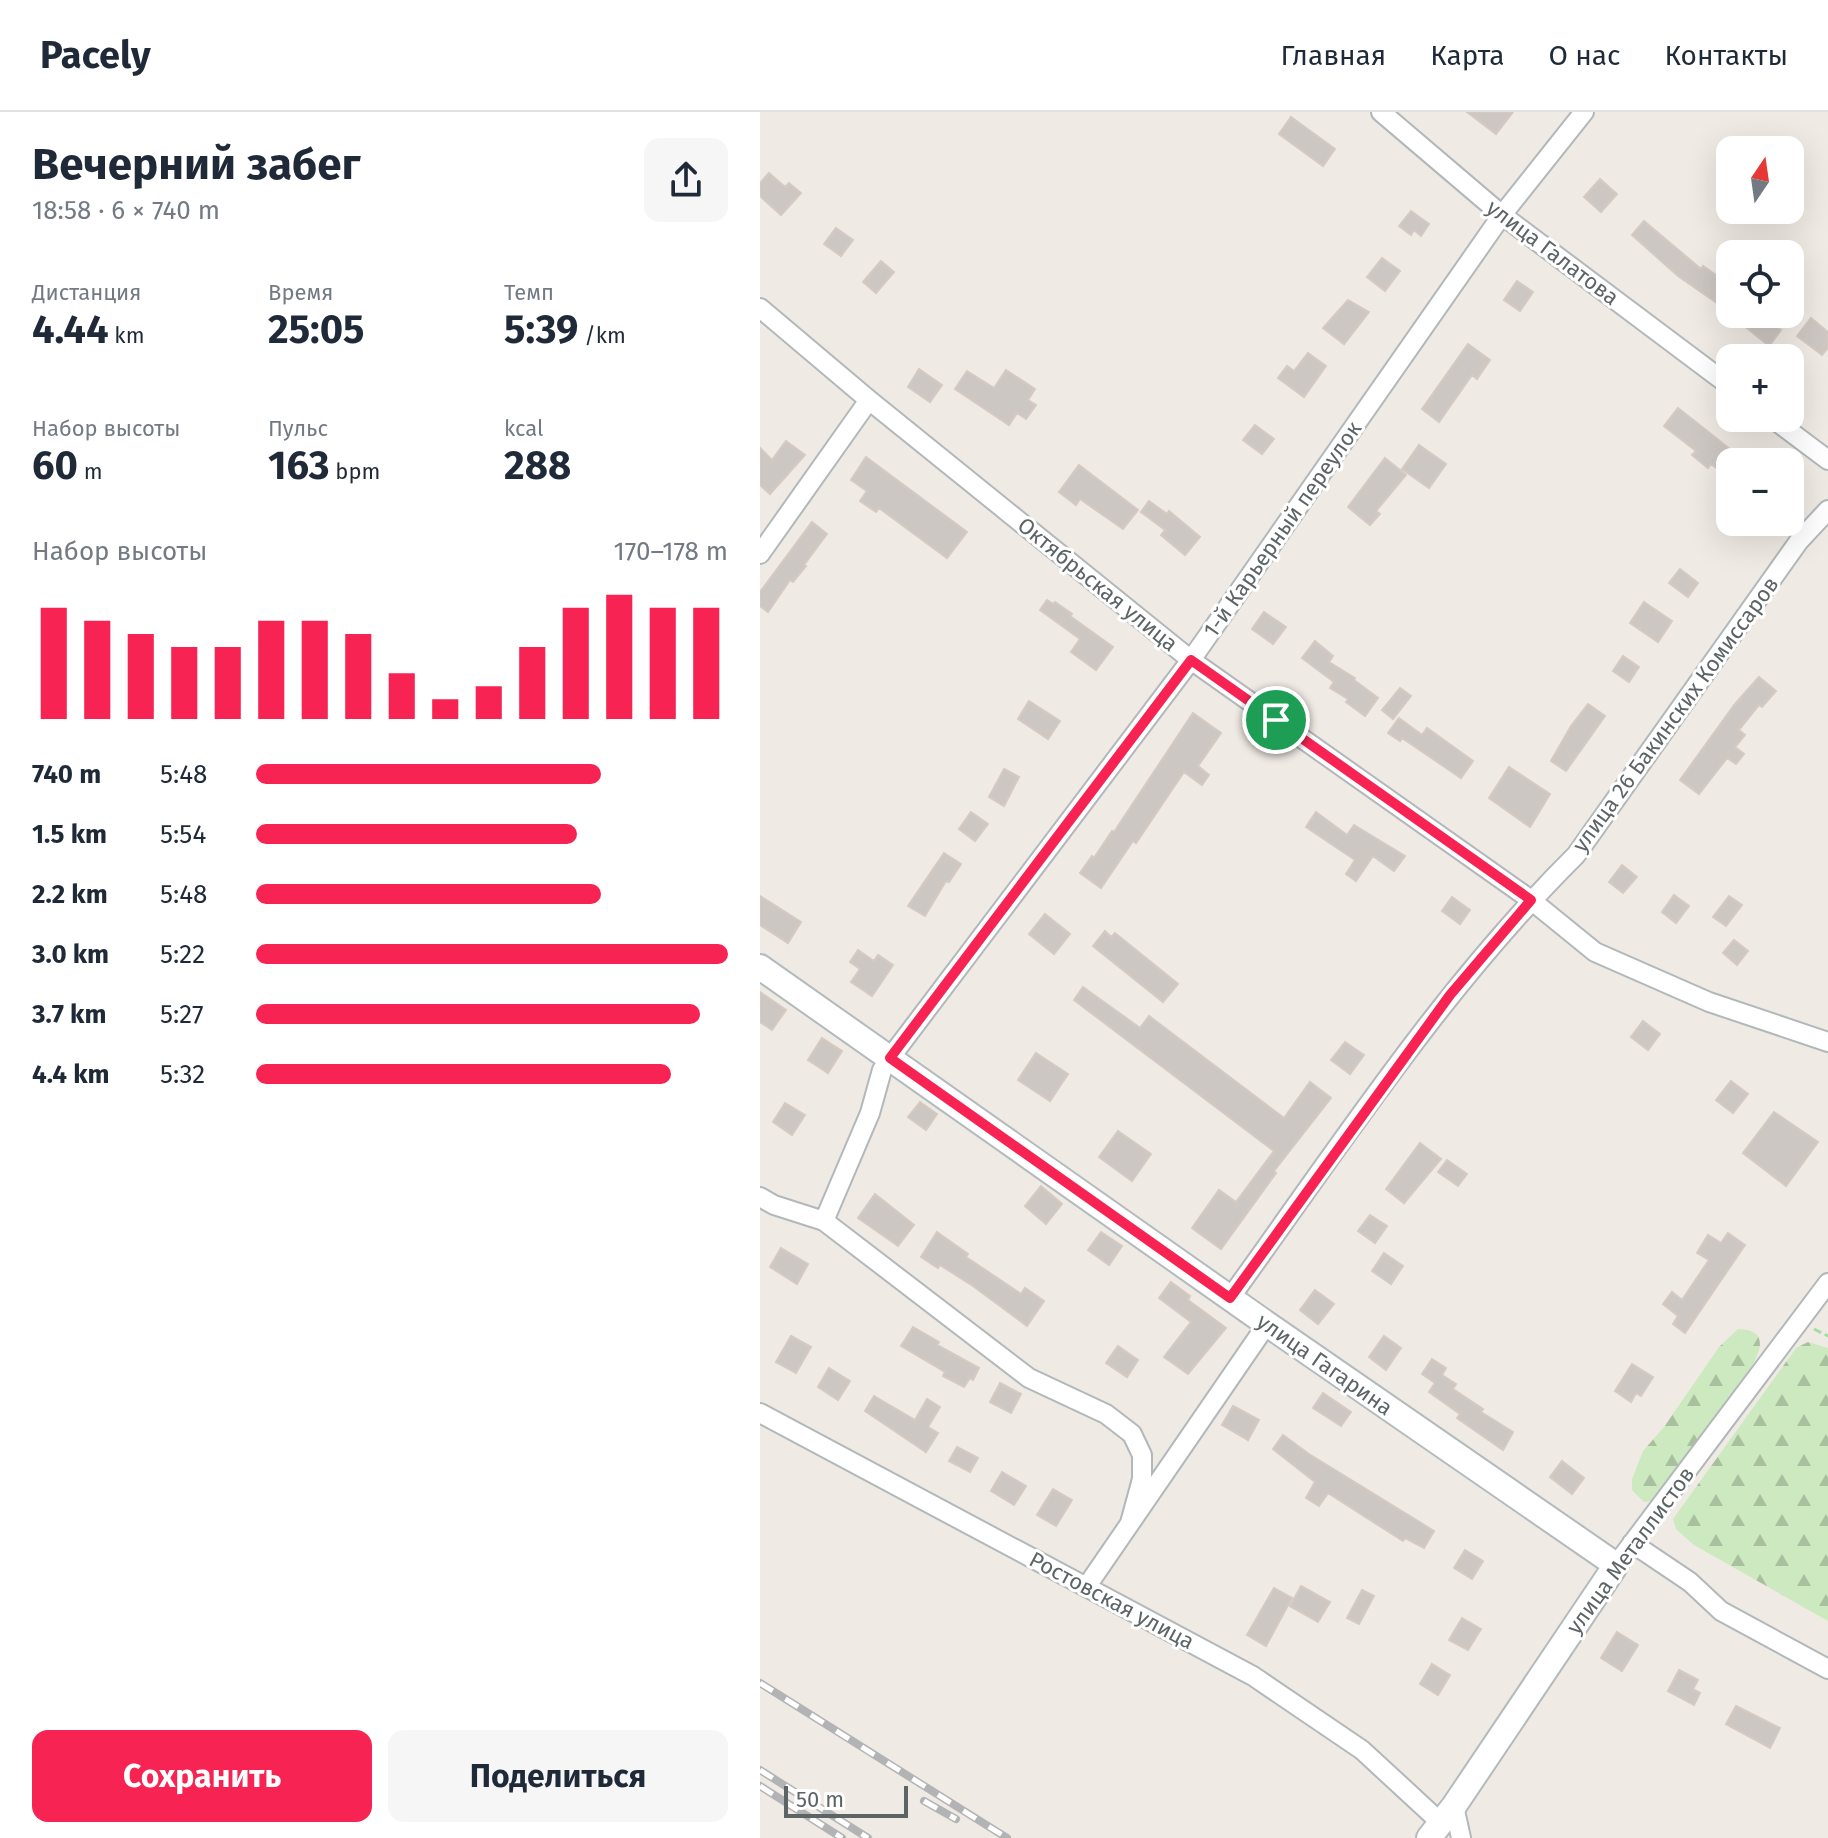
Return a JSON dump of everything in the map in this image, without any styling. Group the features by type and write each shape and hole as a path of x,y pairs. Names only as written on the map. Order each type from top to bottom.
{"main road":[{"name":"улица Гагарина","path":"760,967 1616,1565"},
{"name":"улица Металлистов","path":"1441,1822 1616,1565"}],"street":[{"name":"улица Галатова","path":"1381,112 1502,215 1716,376"},
{"name":"1-й Карьерный переулок","path":"824,1221 870,1113 882,1070 890,1058 1191,660 1502,215 1584,112"},
{"name":"Октябрьская улица","path":"760,308 1191,660 1531,900 1595,952 1709,1002 1828,1042"},
{"path":"760,554 869,400"},
{"path":"1791,432 1828,460"},
{"name":"улица 26 Бакинских Комиссаров","path":"1230,1298 1450,995 1531,900 1576,855 1604,819 1799,541 1828,510"},
{"path":"760,1197 774,1205 824,1221 1029,1378 1106,1414 1132,1434 1142,1455 1142,1479 1130,1523"},
{"name":"улица Металлистов","path":"1616,1565 1828,1283"},
{"path":"1087,1586 1267,1324"},
{"name":"Ростовская улица","path":"760,1413 1253,1676 1362,1750 1441,1822"},
{"path":"1632,1543 1690,1582 1721,1611 1828,1669"},
{"path":"1441,1822 1461,1838"}],"green space":[{"path":"1738,1329 1754,1332 1760,1340 1752,1366 1661,1494 1644,1502 1632,1490 1632,1479 1643,1451 1664,1427 1719,1347"},
{"path":"1808,1342 1828,1348 1828,1621 1694,1545 1676,1529 1673,1519 1796,1348"}],"building":[{"path":"1467,112 1513,112 1496,134"},
{"path":"1291,117 1335,149 1323,166 1279,134"},
{"path":"769,173 785,187 789,183 801,193 781,215 760,196 760,183"},
{"path":"1600,179 1617,194 1601,212 1584,197"},
{"path":"1411,211 1429,224 1421,236 1414,230 1411,235 1399,226"},
{"path":"1644,221 1701,269 1703,266 1716,275 1716,302 1678,276 1632,235"},
{"path":"836,228 853,240 841,256 824,244"},
{"path":"1382,258 1400,271 1385,291 1367,277"},
{"path":"881,261 894,272 876,293 863,282"},
{"path":"1517,281 1533,292 1520,311 1504,300"},
{"path":"1348,300 1369,312 1344,344 1323,328"},
{"path":"1811,318 1828,332 1828,348 1822,355 1797,336"},
{"path":"1747,328 1781,330 1770,344"},
{"path":"1468,344 1490,360 1477,379 1472,375 1439,422 1422,409"},
{"path":"1308,353 1326,366 1304,397 1278,378 1287,366 1294,371"},
{"path":"919,369 942,385 930,402 908,387"},
{"path":"1006,370 1035,389 1028,400 1036,405 1026,419 1017,413 1009,425 955,389 967,371 994,388"},
{"path":"1678,408 1728,448 1716,448 1716,468 1711,464 1708,468 1692,455 1696,451 1664,426"},
{"path":"1255,425 1274,439 1262,454 1243,440"},
{"path":"786,441 805,455 770,494 760,485 760,448 772,460"},
{"path":"1419,445 1446,464 1429,488 1402,469"},
{"path":"866,457 967,532 947,558 879,508 876,512 860,501 867,491 851,480"},
{"path":"1385,458 1406,475 1376,511 1380,514 1370,525 1348,507"},
{"path":"1079,465 1138,510 1123,529 1080,499 1076,505 1059,492"},
{"path":"1149,501 1167,514 1169,511 1200,537 1185,555 1161,535 1165,530 1141,512"},
{"path":"812,522 827,534 806,566 793,582 790,580 768,612 760,606 760,592"},
{"path":"1680,569 1698,583 1688,597 1669,583"},
{"path":"1047,600 1072,614 1070,616 1113,647 1096,670 1071,652 1080,639 1040,610"},
{"path":"1644,602 1672,621 1658,642 1630,623"},
{"path":"1264,612 1286,627 1273,644 1252,629"},
{"path":"1315,641 1333,656 1329,662 1355,678 1378,698 1365,716 1346,702 1348,699 1330,688 1334,682 1302,658"},
{"path":"1623,656 1639,667 1629,682 1613,671"},
{"path":"1759,677 1776,691 1762,707 1759,705 1739,730 1745,735 1735,747 1744,754 1736,764 1727,758 1699,794 1680,780 1735,704"},
{"path":"1400,688 1411,696 1393,719 1382,710"},
{"path":"1029,701 1060,721 1048,739 1018,719"},
{"path":"1588,704 1605,716 1566,771 1551,761"},
{"path":"1193,713 1221,733 1198,766 1209,775 1202,785 1184,772 1101,888 1080,873 1114,832"},
{"path":"1399,718 1422,735 1427,728 1473,761 1461,778 1402,738 1400,741 1388,733"},
{"path":"1509,767 1550,794 1530,827 1489,798"},
{"path":"1004,769 1019,777 1004,806 989,797"},
{"path":"971,812 988,824 975,841 959,829"},
{"path":"1316,812 1347,835 1354,825 1405,856 1394,871 1373,856 1356,881 1346,874 1355,860 1306,827"},
{"path":"944,853 961,864 949,882 946,881 925,916 908,906"},
{"path":"1622,865 1637,877 1623,893 1609,882"},
{"path":"1674,895 1689,906 1676,923 1662,912"},
{"path":"760,896 801,922 788,943 760,925"},
{"path":"1729,896 1742,905 1726,926 1713,917"},
{"path":"1452,897 1470,910 1460,924 1442,911"},
{"path":"1045,914 1070,934 1054,954 1029,934"},
{"path":"1105,931 1111,937 1115,933 1178,984 1163,1002 1093,946"},
{"path":"1734,940 1748,951 1737,965 1723,953"},
{"path":"858,950 874,961 878,955 893,965 872,996 851,982 860,969 850,962"},
{"path":"1083,987 1140,1028 1149,1016 1284,1118 1310,1082 1331,1098 1274,1171 1276,1173 1221,1249 1192,1228 1219,1190 1236,1202 1274,1151 1074,1000"},
{"path":"760,992 786,1010 772,1030 760,1022"},
{"path":"1643,1021 1660,1034 1648,1050 1631,1037"},
{"path":"822,1038 842,1051 828,1073 808,1060"},
{"path":"1345,1042 1364,1055 1350,1074 1331,1060"},
{"path":"1036,1053 1068,1074 1050,1101 1018,1080"},
{"path":"1731,1081 1748,1094 1733,1113 1716,1100"},
{"path":"920,1102 937,1114 926,1130 908,1117"},
{"path":"785,1103 805,1115 792,1135 773,1122"},
{"path":"1774,1112 1818,1142 1786,1186 1743,1153"},
{"path":"1118,1131 1151,1154 1132,1181 1099,1157"},
{"path":"1420,1143 1441,1159 1404,1203 1386,1189"},
{"path":"1447,1160 1467,1174 1458,1186 1438,1172"},
{"path":"1041,1186 1062,1204 1046,1224 1025,1206"},
{"path":"875,1194 914,1225 898,1246 858,1218"},
{"path":"1370,1215 1387,1226 1375,1243 1358,1231"},
{"path":"937,1232 968,1254 966,1257 1021,1294 1025,1288 1044,1301 1027,1326 973,1286 921,1257"},
{"path":"1101,1232 1122,1246 1109,1265 1088,1250"},
{"path":"1728,1233 1745,1245 1685,1333 1673,1324 1678,1316 1663,1304 1672,1292 1682,1300 1709,1260 1697,1253 1708,1235 1721,1243"},
{"path":"781,1248 808,1264 797,1284 770,1267"},
{"path":"1384,1253 1403,1266 1391,1284 1372,1271"},
{"path":"1171,1282 1190,1296 1188,1300 1226,1328 1188,1374 1164,1357 1191,1322 1159,1298"},
{"path":"1315,1290 1334,1304 1318,1324 1300,1310"},
{"path":"913,1327 939,1342 937,1345 979,1368 973,1380 970,1378 964,1387 901,1346"},
{"path":"791,1336 811,1347 796,1373 776,1362"},
{"path":"1384,1336 1401,1348 1386,1370 1369,1357"},
{"path":"1118,1346 1138,1360 1127,1377 1106,1363"},
{"path":"1432,1359 1446,1368 1442,1375 1456,1384 1453,1389 1513,1432 1503,1450 1457,1418 1460,1414 1429,1392 1435,1383 1422,1374"},
{"path":"1632,1364 1653,1377 1641,1396 1636,1393 1631,1402 1615,1391"},
{"path":"829,1368 850,1381 838,1400 818,1387"},
{"path":"1000,1383 1021,1394 1011,1413 990,1402"},
{"path":"1323,1393 1351,1412 1341,1426 1313,1408"},
{"path":"874,1396 915,1420 927,1399 940,1407 928,1427 938,1433 926,1452 865,1411"},
{"path":"1233,1406 1259,1420 1248,1440 1222,1425"},
{"path":"1283,1435 1434,1531 1424,1548 1405,1538 1403,1541 1328,1493 1319,1506 1306,1498 1315,1482 1273,1449"},
{"path":"957,1447 978,1458 970,1472 949,1461"},
{"path":"1562,1461 1584,1478 1572,1494 1550,1477"},
{"path":"1002,1472 1026,1486 1014,1505 991,1491"},
{"path":"1053,1489 1072,1500 1056,1526 1037,1515"},
{"path":"1465,1550 1483,1561 1472,1579 1454,1568"},
{"path":"1301,1586 1330,1602 1318,1622 1290,1606"},
{"path":"1274,1588 1292,1598 1266,1646 1247,1635"},
{"path":"1362,1590 1374,1596 1359,1624 1347,1618"},
{"path":"1462,1618 1481,1629 1468,1650 1449,1640"},
{"path":"1617,1632 1638,1645 1622,1671 1601,1658"},
{"path":"1432,1664 1450,1675 1438,1695 1420,1684"},
{"path":"1679,1670 1698,1680 1693,1689 1700,1693 1694,1705 1668,1691"},
{"path":"1736,1706 1780,1728 1770,1748 1726,1724"}],"railway":[{"path":"760,1683 1007,1838"},
{"path":"760,1770 868,1838"},
{"path":"760,1786 842,1838"},
{"path":"924,1801 956,1819"}],"route":[{"path":"1191,660 1276,720 1531,900 1450,995 1230,1298 890,1058 1191,660"}]}
